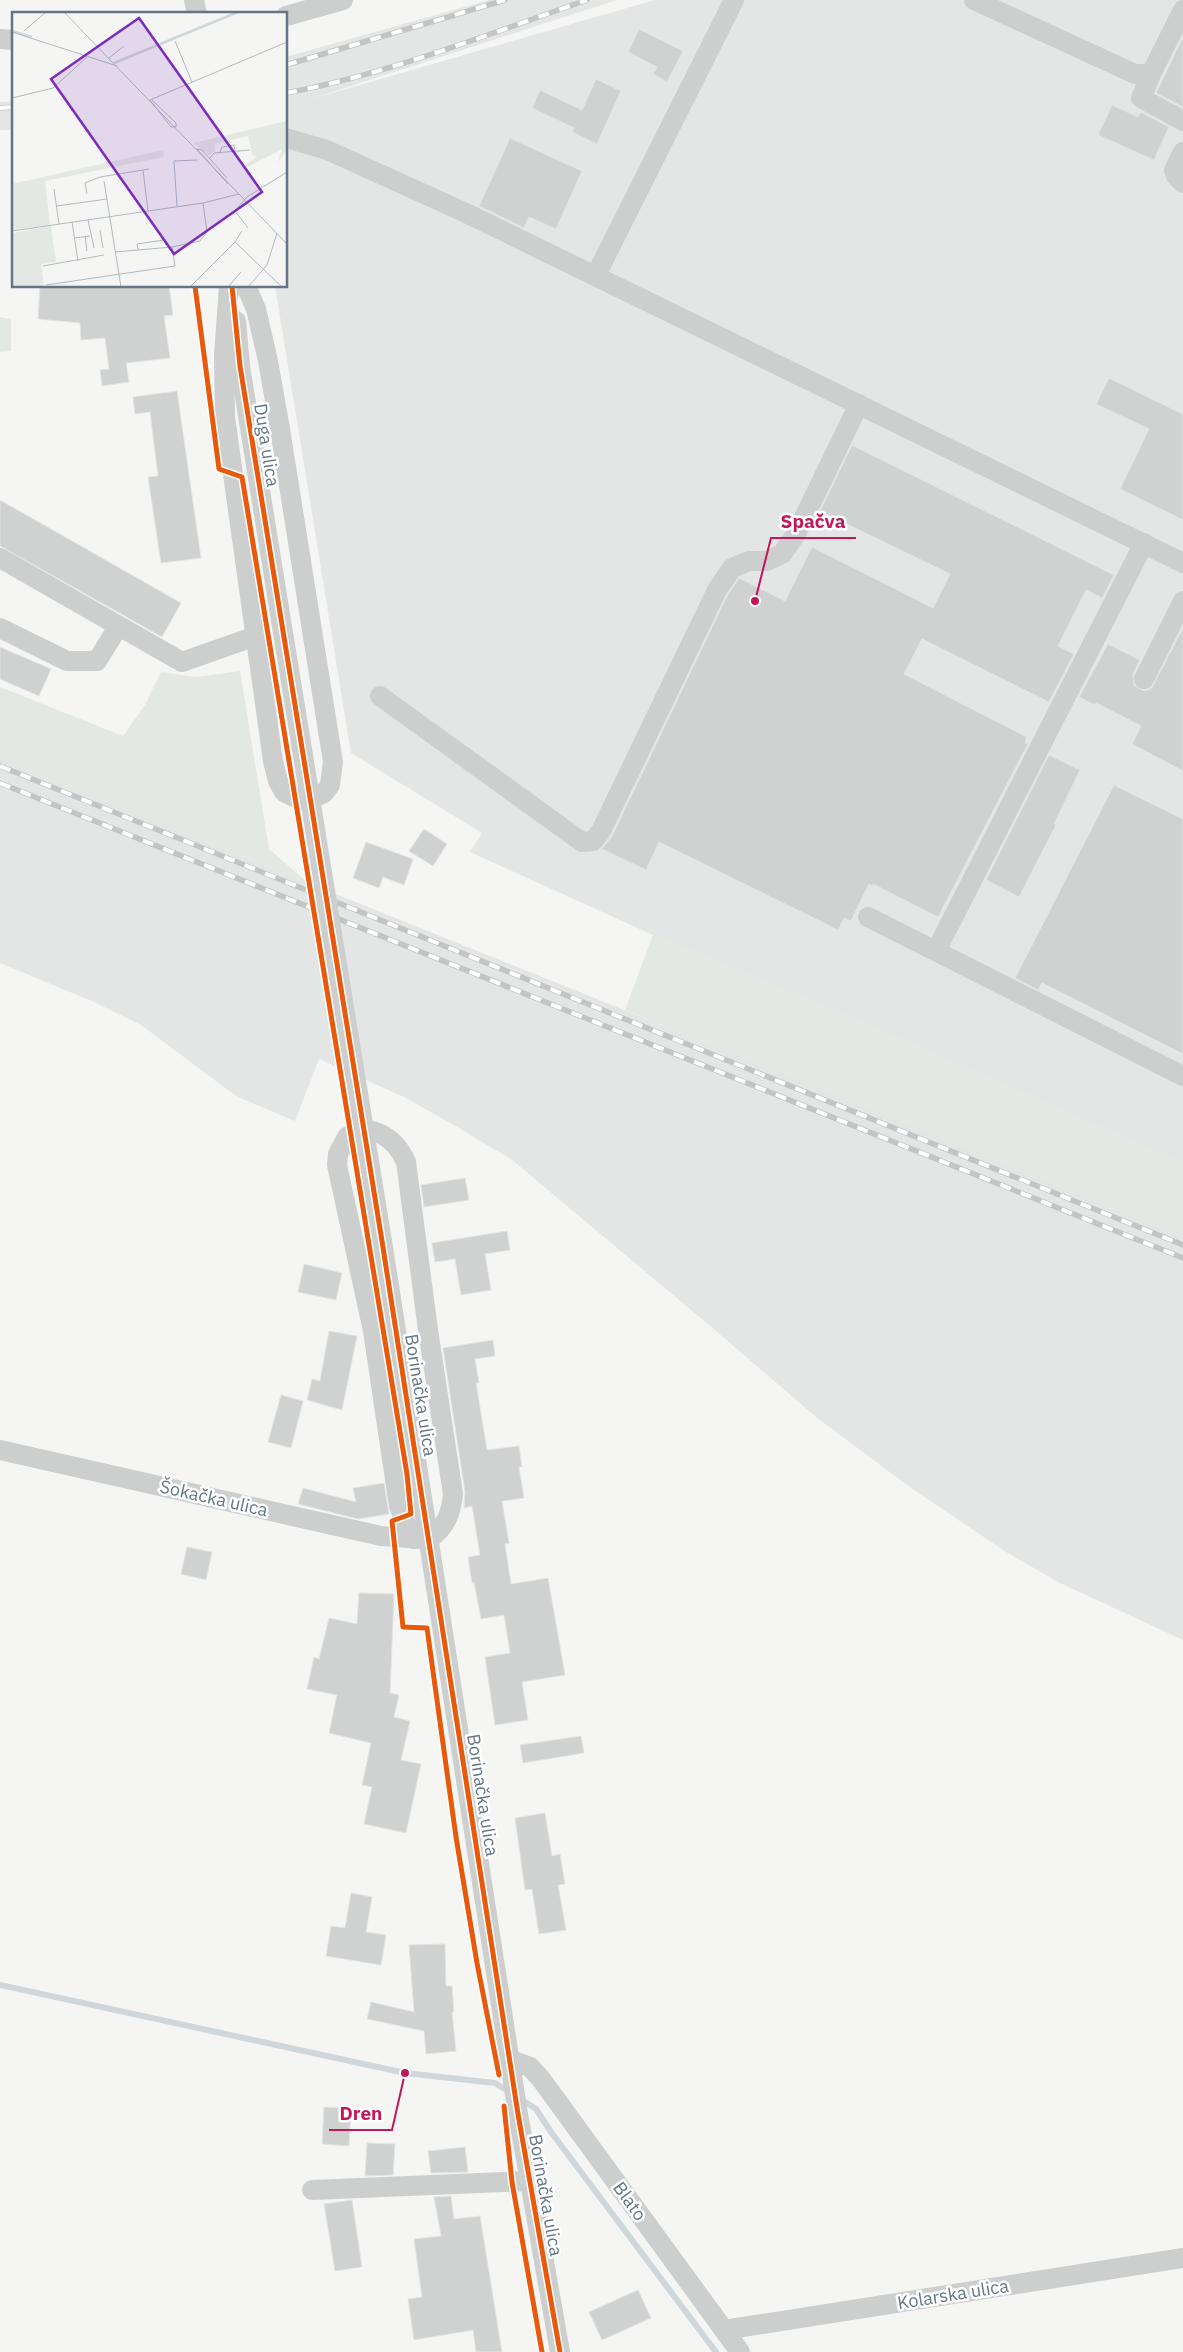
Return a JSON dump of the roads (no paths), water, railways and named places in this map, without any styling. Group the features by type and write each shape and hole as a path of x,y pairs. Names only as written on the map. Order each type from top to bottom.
{"street":[{"path":"288,15 343,0"},
{"path":"596,275 734,0"},
{"path":"974,0 1135,74 1151,74"},
{"path":"1183,10 1141,98 1183,121"},
{"path":"288,139 327,150 387,176 596,275 1183,562"},
{"path":"1183,152 1174,170 1176,176 1183,183"},
{"name":"Duga ulica","path":"231,288 240,366 382,1241"},
{"name":"Duga ulica","path":"231,288 224,355 225,417 273,761 278,781 284,792 302,799 314,798 324,793 330,785 333,762 268,360 256,309 247,288"},
{"path":"380,696 582,842 593,841 601,831 718,590 732,568 749,560 767,561 782,554 796,534 859,404"},
{"path":"936,951 1144,543"},
{"path":"0,558 182,662 256,636"},
{"path":"1144,679 1183,601"},
{"path":"0,628 67,661 97,661 118,627"},
{"path":"868,917 1183,1076"},
{"name":"Borinačka ulica","path":"362,1131 374,1131 394,1142 401,1150 406,1162 428,1330 453,1494 448,1518 440,1531 422,1539 404,1522 399,1506 373,1331 337,1165 338,1154 346,1137 362,1131"},
{"name":"Borinačka ulica","path":"382,1241 422,1539 512,2068 529,2181 560,2352"},
{"name":"Šokačka ulica","path":"0,1450 381,1536 422,1539"},
{"name":"Blato","path":"512,2068 530,2067 541,2079 740,2352"},
{"path":"312,2190 529,2181"},
{"name":"Kolarska ulica","path":"724,2330 1183,2258"}],"waterway":[{"path":"0,1985 405,2073 495,2083 511,2093"},
{"path":"519,2098 536,2109 551,2132 716,2352"}],"railway":[{"path":"288,64 505,0"},
{"path":"288,93 324,85 400,64 587,0"},
{"path":"0,108 12,107"},
{"path":"0,766 1183,1245"},
{"path":"0,783 1183,1258"}],"place":[{"name":"Spačva","path":"755,601"},
{"name":"Dren","path":"405,2073"}]}
